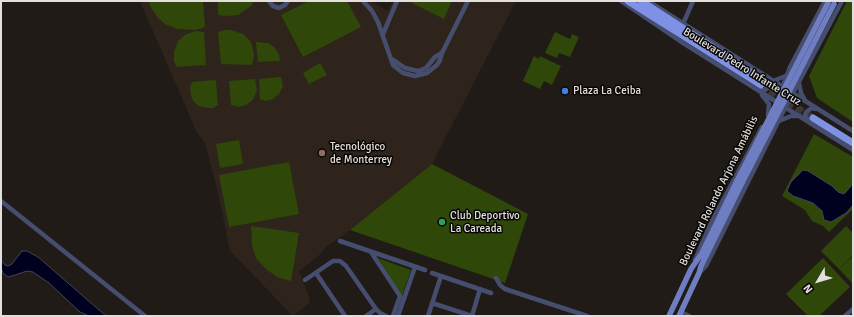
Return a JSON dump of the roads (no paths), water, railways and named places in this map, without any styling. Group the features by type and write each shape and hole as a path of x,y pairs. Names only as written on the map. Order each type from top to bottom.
{"highway":[{"name":"Boulevard Pedro Infante Cruz","path":"628,1 762,85"},
{"name":"Boulevard Pedro Infante Cruz","path":"641,1 762,85"},
{"name":"Boulevard Pedro Infante Cruz","path":"814,116 853,138"},
{"name":"Boulevard Pedro Infante Cruz","path":"814,116 853,144"}],"main road":[{"name":"Boulevard Rolando Arjona Amábilis","path":"704,255 739,182 831,2"},
{"path":"692,269 704,255"},
{"path":"699,273 704,255"},
{"name":"Boulevard Rolando Arjona Amábilis","path":"669,316 692,269"},
{"name":"Boulevard Rolando Arjona Amábilis","path":"680,314 699,273"}],"street":[{"path":"269,1 273,6 279,8 285,5 288,1"},
{"path":"363,1 375,16 383,34 387,51 392,59 408,70 418,71 426,68 442,53 468,1"},
{"path":"383,34 397,1"},
{"name":"Boulevard Pedro Infante Cruz","path":"621,1 667,33 762,85 773,81 793,93 809,104 814,116 853,150"},
{"name":"Boulevard Pedro Infante Cruz","path":"648,1 683,24 762,85 775,101 801,117 814,116 853,131"},
{"path":"683,24 693,1"},
{"name":"Boulevard Rolando Arjona Amábilis","path":"699,273 709,261 793,93 842,1"},
{"name":"Boulevard Rolando Arjona Amábilis","path":"692,269 712,221 768,115 790,67 831,2"},
{"path":"773,81 788,74"},
{"path":"799,83 803,97 809,104"},
{"path":"762,85 769,104 768,115"},
{"path":"779,121 791,116 801,117"},
{"path":"1,201 145,316"},
{"path":"340,241 425,270"},
{"path":"371,252 402,297 398,316"},
{"path":"306,280 333,260 340,261 346,266 376,309 386,316"},
{"path":"393,316 415,267"},
{"path":"316,273 345,316"},
{"path":"432,273 491,293"},
{"path":"428,316 441,276"},
{"path":"496,278 500,286 505,289 587,316"},
{"path":"432,302 472,316 480,289"},
{"path":"366,316 376,309"},
{"path":"845,316 853,309"},
{"path":"680,314 689,316"}],"water":[{"path":"803,170 808,171 832,186 838,192 844,194 852,185 853,205 846,213 831,222 824,220 822,211 813,203 793,196 787,191 791,182"},
{"path":"22,251 27,251 38,257 106,316 89,316 80,312 49,283 33,272 27,271 8,277 3,273 1,268 1,260 8,266 12,264"}],"tunnel":[{"path":"761,85 813,118"}],"place":[{"name":"Plaza La Ceiba","path":"565,91"},
{"name":"Tecnológico de Monterrey","path":"322,153"},
{"name":"Club Deportivo La Careada","path":"442,222"}]}
